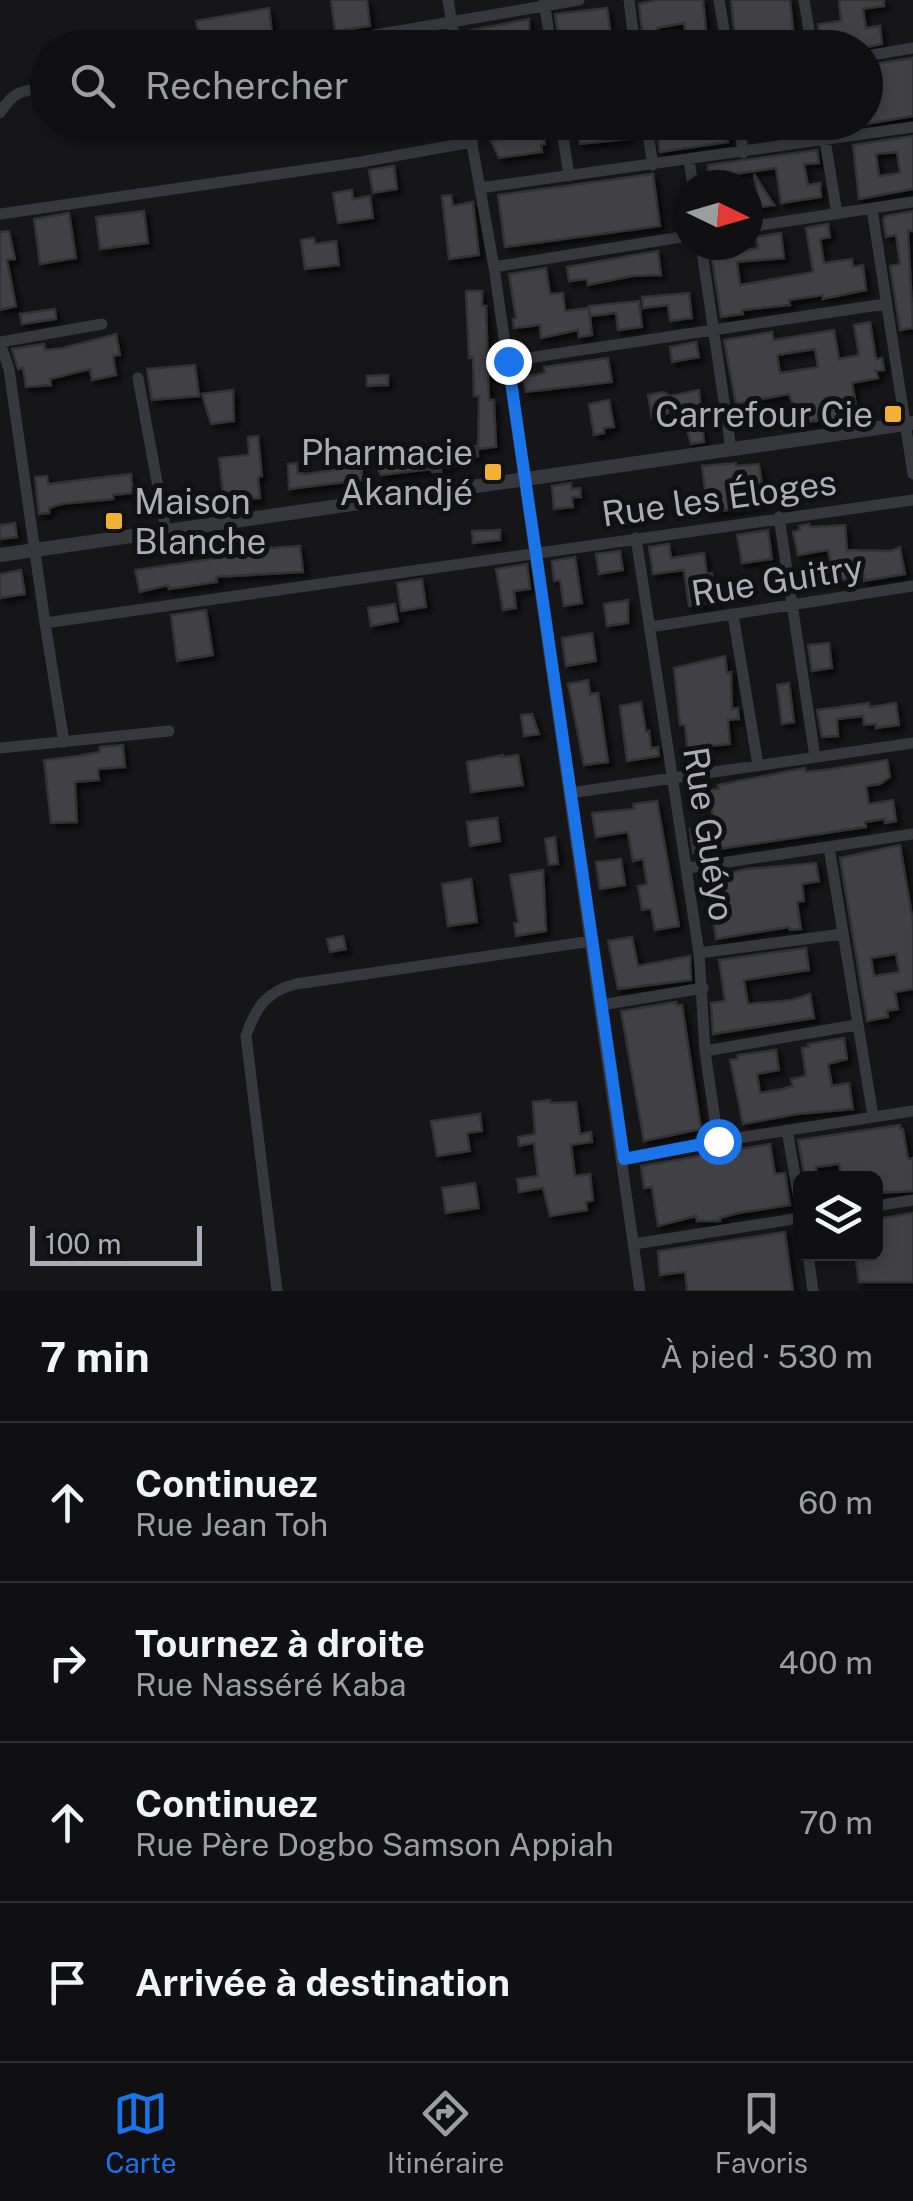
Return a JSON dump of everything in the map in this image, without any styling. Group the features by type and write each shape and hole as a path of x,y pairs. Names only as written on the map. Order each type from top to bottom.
{"street":[{"path":"448,0 453,30"},
{"path":"397,30 579,0"},
{"path":"629,0 633,30"},
{"path":"719,0 723,30"},
{"path":"804,0 809,30"},
{"path":"545,3 549,30"},
{"path":"883,53 913,48"},
{"path":"0,113 12,95 30,89"},
{"path":"883,132 913,128"},
{"path":"564,140 569,176"},
{"path":"649,140 653,165"},
{"path":"741,140 743,153"},
{"path":"480,188 832,140"},
{"path":"825,141 837,214"},
{"path":"0,214 472,142 508,361 640,1291"},
{"path":"690,160 691,170"},
{"path":"763,225 913,202"},
{"path":"872,209 909,423 913,474"},
{"path":"494,266 673,238"},
{"path":"702,260 731,449"},
{"path":"508,361 886,304"},
{"path":"64,742 9,369 0,342 102,324"},
{"path":"138,378 166,531"},
{"path":"0,555 909,423"},
{"name":"Rue les Éloges","path":"45,623 913,500"},
{"path":"779,517 815,757"},
{"name":"Rue Guéyo","path":"636,538 700,953 705,1051 718,1141"},
{"name":"Rue Guitry","path":"650,627 913,586"},
{"path":"733,614 758,765"},
{"path":"0,748 169,731"},
{"path":"570,792 913,743"},
{"path":"688,868 913,834"},
{"path":"828,847 873,1116"},
{"path":"700,953 842,934"},
{"path":"277,1291 246,1036 254,1012 270,995 296,984 592,940"},
{"path":"601,1005 703,988"},
{"path":"705,1051 856,1025"},
{"path":"624,1159 913,1112"},
{"path":"787,1130 794,1171"},
{"path":"883,1205 913,1200"},
{"path":"634,1244 793,1219"},
{"path":"809,1261 813,1291"}],"building":[{"path":"331,0 367,0 370,26 335,30"},
{"path":"703,0 706,30 685,30 684,23 642,30 639,4"},
{"path":"731,0 790,0 793,30 734,30"},
{"path":"839,0 884,0 884,6 863,9 866,28 880,26 880,30 819,30 818,24 841,21"},
{"path":"269,8 272,30 198,30 196,21"},
{"path":"607,8 610,30 557,30 555,14"},
{"path":"529,19 529,30 472,30"},
{"path":"913,58 913,116 883,121 883,62"},
{"path":"913,136 913,189 859,199 853,145","holes":["897,152 900,173 879,176 876,154"]},
{"path":"544,140 545,144 541,145 542,152 499,158 491,141"},
{"path":"579,140 618,140 580,144"},
{"path":"659,140 728,140 728,142 660,152"},
{"path":"817,150 819,163 804,164 808,185 820,183 821,197 781,203 776,168 708,170 708,165"},
{"path":"394,166 397,189 373,193 369,170"},
{"path":"653,174 660,226 505,247 498,195"},
{"path":"763,188 774,205 763,207"},
{"path":"352,190 353,199 370,196 373,218 338,223 333,193"},
{"path":"451,195 453,206 473,202 479,255 449,259 442,196"},
{"path":"144,211 148,243 100,249 96,217"},
{"path":"913,211 913,231 908,231 913,328 900,330 890,266 900,264 896,235 886,237 883,220 885,216"},
{"path":"69,213 76,258 40,264 34,219"},
{"path":"828,224 830,237 820,239 824,263 852,259 853,267 863,265 866,290 823,299 823,295 789,300 790,305 742,310 743,314 721,317 712,260 760,260 737,262 740,285 813,272 806,228"},
{"path":"9,231 15,259 7,260 16,306 0,310 0,232"},
{"path":"781,233 784,258 763,260 763,236"},
{"path":"314,238 315,244 336,241 339,265 305,269 301,240"},
{"path":"658,251 661,275 588,285 587,279 569,281 567,267"},
{"path":"546,268 550,294 563,293 565,311 589,308 592,335 579,337 578,330 541,338 540,325 514,328 509,274"},
{"path":"466,291 482,291 482,306 486,306 489,400 494,400 496,447 478,449 479,396 474,396 473,357 469,358"},
{"path":"689,293 692,318 670,321 668,305 643,308 642,297"},
{"path":"639,301 642,327 618,330 616,313 590,316 589,306"},
{"path":"55,309 56,319 22,324 20,314"},
{"path":"870,322 876,359 882,358 884,370 876,371 878,378 852,383 858,417 806,422 805,414 797,416 789,394 736,404 724,340 772,332 774,340 834,330 839,359 859,355 854,325","holes":["815,349 818,367 780,373 777,355"]},
{"path":"116,334 120,355 113,356 116,375 92,380 90,369 50,379 51,385 26,387 23,368 18,369 12,349 44,344 45,350 63,348"},
{"path":"696,342 699,357 672,362 670,347"},
{"path":"608,358 612,382 526,392 523,377 545,373 544,367"},
{"path":"195,365 199,396 152,400 147,369"},
{"path":"388,375 388,385 367,386 367,376"},
{"path":"233,390 234,421 211,424 202,394"},
{"path":"699,390 704,442 691,444 681,409 652,418 648,395 663,392 670,396"},
{"path":"609,400 614,427 594,435 589,404"},
{"path":"258,436 260,498 242,500 242,506 216,505 214,493 223,492 219,458 249,455 248,437"},
{"path":"477,446 478,456 451,462 452,466 441,467 441,472 432,469 381,475 379,471 379,461"},
{"path":"297,463 298,473 306,474 361,466 363,480 289,489 288,464"},
{"path":"759,464 765,504 708,513 702,466"},
{"path":"131,474 133,493 61,504 49,508 49,513 39,514 35,477 47,476 48,484"},
{"path":"571,483 571,489 580,488 581,497 572,497 573,507 554,509 552,486"},
{"path":"15,523 17,537 0,539 0,525"},
{"path":"809,524 845,525 847,550 891,551 900,547 905,574 864,581 864,575 835,582 828,550 798,555 793,532"},
{"path":"500,530 500,540 473,543 472,531"},
{"path":"768,530 772,559 742,563 737,535"},
{"path":"669,544 671,558 704,553 707,574 712,573 716,602 689,606 684,570 653,574 649,547"},
{"path":"300,546 303,572 216,577 217,582 169,589 168,585 140,592 135,570 253,553 252,549"},
{"path":"620,551 623,570 599,574 596,554"},
{"path":"575,557 582,603 564,606 560,580 554,581 552,561"},
{"path":"527,564 530,589 514,591 516,608 503,610 496,569"},
{"path":"21,570 25,594 0,598 0,574"},
{"path":"422,579 426,607 401,611 397,583"},
{"path":"628,600 628,623 607,626 604,604"},
{"path":"395,604 398,621 371,626 368,608"},
{"path":"206,610 213,655 177,661 171,615"},
{"path":"592,633 596,661 566,666 562,638"},
{"path":"829,643 832,668 812,671 808,645"},
{"path":"725,656 727,673 731,672 732,709 738,708 739,719 728,720 730,744 702,747 703,753 688,755 685,725 680,725 674,668"},
{"path":"588,680 590,694 598,693 608,762 584,765 568,684"},
{"path":"789,683 794,722 782,724 777,685"},
{"path":"641,702 651,748 658,747 659,756 627,761 620,706"},
{"path":"869,703 870,707 896,703 899,725 864,725 863,716 837,719 838,736 822,737 817,710"},
{"path":"532,714 539,734 524,736 521,715"},
{"path":"123,745 125,767 98,769 99,780 75,782 77,822 51,823 44,760"},
{"path":"518,755 523,785 471,792 467,762"},
{"path":"887,760 890,777 880,784 866,786 869,804 893,800 896,821 885,823 884,819 865,822 866,827 693,853 690,829 714,826 709,790 719,789 718,785 805,768 806,772"},
{"path":"657,801 679,926 655,930 651,909 642,910 638,886 647,884 643,859 633,861 628,832 596,837 592,813 634,809 633,804"},
{"path":"497,818 500,841 470,846 467,822"},
{"path":"555,837 558,864 549,865 545,839"},
{"path":"900,845 913,922 913,989 895,992 898,1009 887,1011 888,1017 867,1021 840,858","holes":["896,954 899,972 874,976 871,958"]},
{"path":"621,859 625,885 600,889 596,862"},
{"path":"816,863 819,881 802,884 804,901 797,902 801,929 789,927 716,939 708,878 747,869"},
{"path":"543,870 546,931 516,936 514,923 518,922 510,875"},
{"path":"471,879 477,922 448,926 442,884"},
{"path":"343,936 346,949 330,952 327,939"},
{"path":"632,937 638,966 690,956 691,980 618,989 608,941"},
{"path":"806,948 809,970 744,980 748,1004 792,1000 810,994 814,1018 713,1034 711,1003 725,1001 719,960"},
{"path":"676,1002 682,1005 701,1129 644,1141 621,1011"},
{"path":"844,1038 847,1059 828,1064 832,1086 849,1083 853,1109 743,1124 730,1060 738,1059 738,1055 776,1050 779,1070 757,1074 760,1093 783,1089 793,1086 791,1079 806,1076 802,1048"},
{"path":"533,1102 576,1102 580,1134 591,1132 592,1142 571,1145 575,1176 590,1174 593,1200 586,1202 587,1210 550,1216 543,1188 519,1192 517,1179 538,1176 534,1143 519,1146 518,1137 535,1134"},
{"path":"480,1114 482,1131 467,1133 470,1151 437,1156 431,1121"},
{"path":"900,1125 908,1159 913,1158 913,1191 883,1193 883,1171 840,1171 839,1164 804,1171 798,1140"},
{"path":"770,1144 775,1174 785,1173 790,1205 738,1213 720,1221 697,1221 696,1216 658,1226 652,1187 644,1188 641,1166"},
{"path":"475,1183 479,1208 446,1213 442,1188"},
{"path":"913,1213 913,1282 859,1282 856,1261 883,1261 883,1218"},
{"path":"785,1232 793,1291 687,1291 685,1272 660,1275 658,1251"}],"place":[{"name":"Carrefour Cie","path":"893,414"},
{"name":"Pharmacie Akandjé","path":"493,472"},
{"name":"Maison Blanche","path":"114,521"}],"route":[{"path":"508,361 522,479 624,1159 718,1141"}]}
